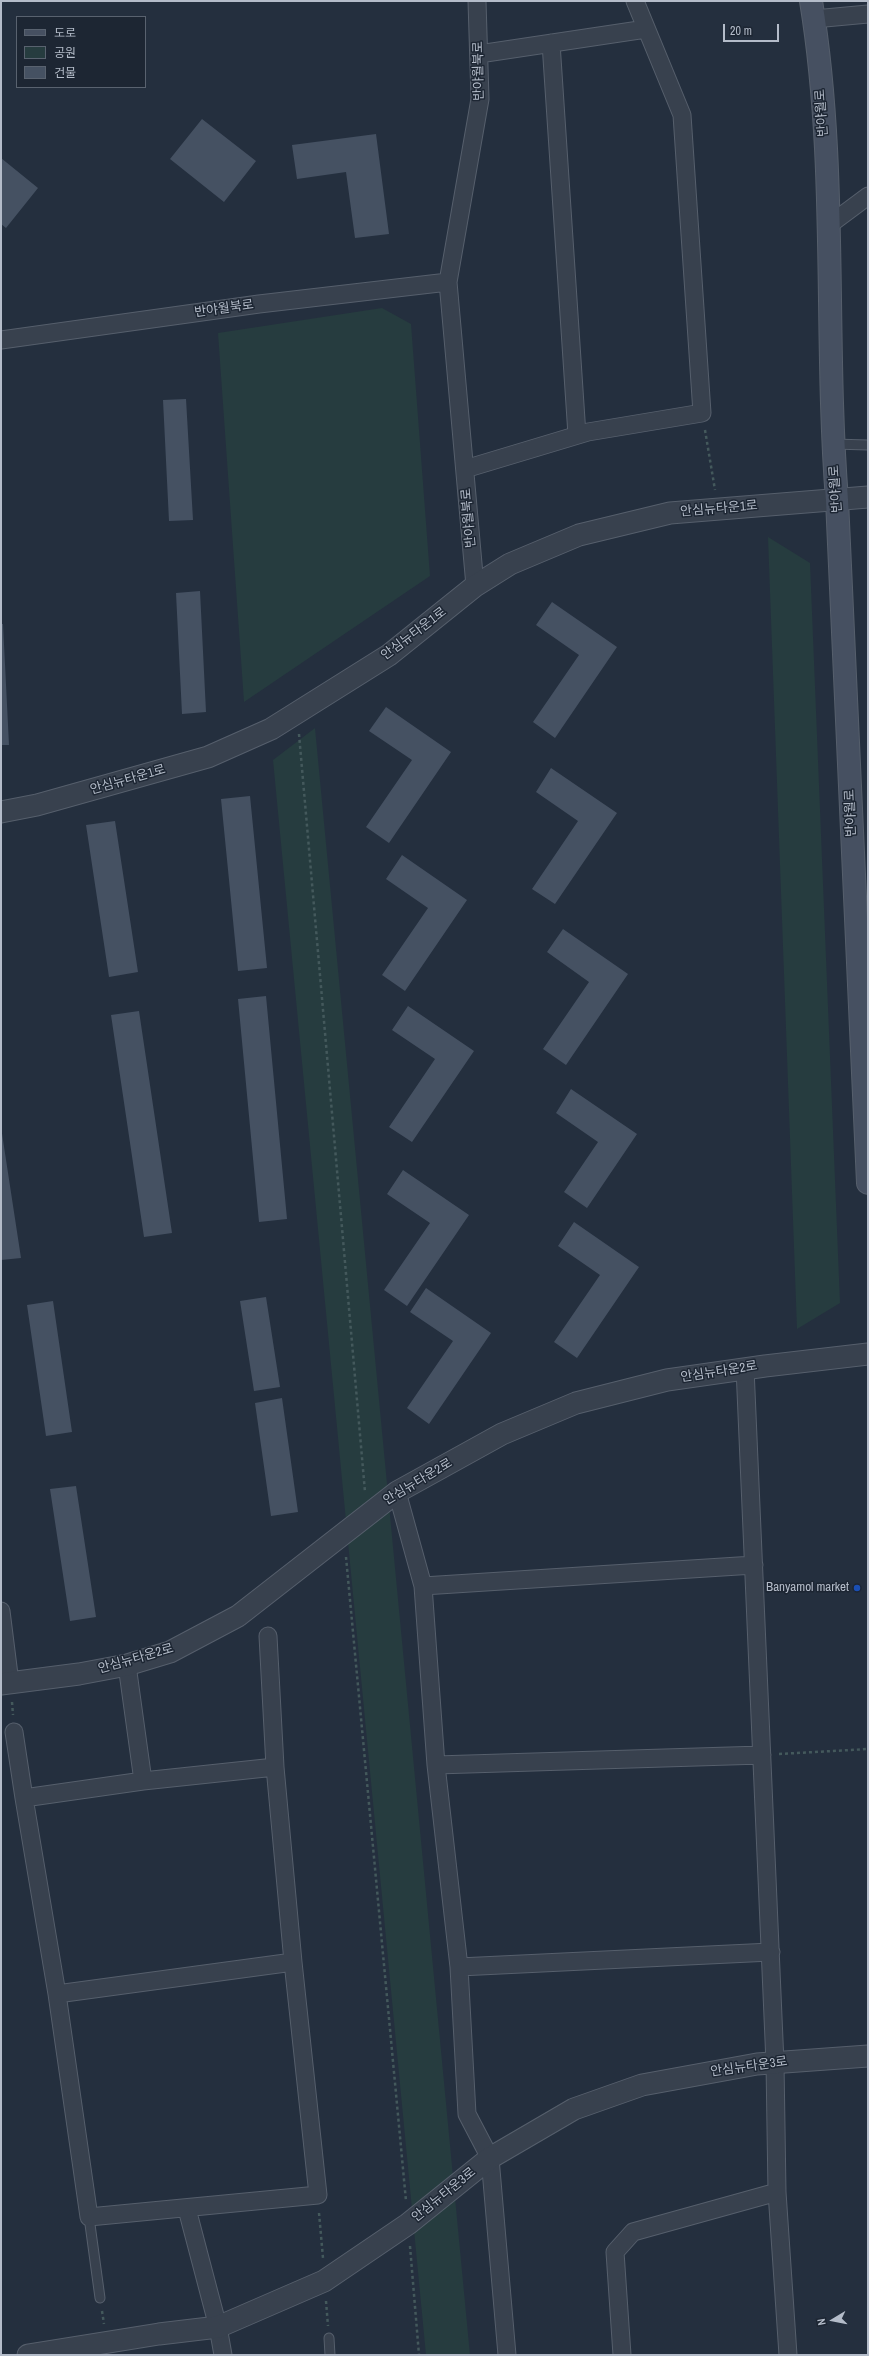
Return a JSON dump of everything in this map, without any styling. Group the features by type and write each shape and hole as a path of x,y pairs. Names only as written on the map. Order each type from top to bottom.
{"main road":[{"name":"반야월로","path":"812,10 821,87 829,225 833,444 864,1022 868,1183"}],"street":[{"name":"반야월북로","path":"475,586 448,282 480,99 477,1"},
{"path":"465,469 577,435 702,414 682,115 634,1"},
{"path":"812,10 868,14"},
{"path":"479,54 646,30"},
{"path":"551,43 577,435"},
{"path":"829,225 868,196"},
{"name":"반야월북로","path":"1,340 259,304 448,282"},
{"name":"안심뉴타운1로","path":"1,812 37,805 208,757 271,729 389,654 475,586 510,564 579,535 670,513 868,497"},
{"name":"안심뉴타운2로","path":"6,1684 79,1674 127,1665 170,1652 238,1616 398,1492 502,1434 576,1403 667,1380 745,1368 868,1354"},
{"path":"745,1368 775,2063 777,2192 788,2355"},
{"path":"398,1492 423,1586 436,1765 459,1967 467,2114 490,2158 507,2355"},
{"path":"423,1586 754,1564"},
{"path":"1,1611 6,1684"},
{"path":"14,1732 57,1994 89,2217 187,2209 318,2195 293,1962 275,1767 268,1636"},
{"path":"127,1665 143,1781"},
{"path":"436,1765 762,1755"},
{"path":"24,1798 143,1781 275,1767"},
{"path":"459,1967 770,1952"},
{"path":"57,1994 293,1962"},
{"name":"안심뉴타운3로","path":"28,2355 107,2344 159,2334 218,2327 324,2281 408,2224 490,2158 574,2109 642,2085 757,2064 868,2056"},
{"path":"622,2355 615,2252 633,2232 777,2192"},
{"path":"187,2209 218,2327 223,2355"}],"lane":[{"path":"833,444 868,445"},
{"path":"89,2217 100,2298"},
{"path":"329,2338 330,2355"}],"path":[{"path":"702,414 718,509"},
{"path":"297,712 365,1494"},
{"path":"346,1555 419,2355"},
{"path":"6,1684 14,1732"},
{"path":"762,1755 868,1749"},
{"path":"318,2195 329,2338"},
{"path":"100,2298 107,2344"}],"green space":[{"path":"382,308 411,324 430,576 244,702 218,333"},
{"path":"768,537 810,563 840,1303 797,1329"},
{"path":"315,728 470,2355 426,2355 273,760"}],"building":[{"path":"202,119 256,161 224,202 170,159"},
{"path":"376,134 389,234 355,238 346,172 297,179 292,145"},
{"path":"1,158 38,188 6,228 1,224"},
{"path":"186,399 193,520 169,521 163,400"},
{"path":"200,591 206,712 182,714 176,593"},
{"path":"552,602 617,647 555,738 533,722 579,655 536,625"},
{"path":"1,624 3,624 9,745 1,745"},
{"path":"386,707 451,752 389,843 366,827 412,760 369,731"},
{"path":"551,768 617,813 555,904 532,889 578,821 536,792"},
{"path":"250,796 267,968 238,971 221,799"},
{"path":"115,821 138,972 109,977 86,825"},
{"path":"402,855 467,900 405,991 382,975 428,908 386,879"},
{"path":"563,929 628,974 566,1065 543,1049 589,982 547,952"},
{"path":"266,996 287,1219 259,1222 238,999"},
{"path":"408,1006 474,1051 412,1142 389,1127 435,1059 392,1030"},
{"path":"139,1011 172,1233 144,1237 111,1015"},
{"path":"571,1089 637,1134 587,1208 564,1192 598,1142 556,1113"},
{"path":"1,1127 21,1258 1,1260"},
{"path":"403,1170 469,1215 407,1306 384,1290 430,1223 387,1194"},
{"path":"574,1222 639,1267 577,1358 554,1342 600,1275 558,1246"},
{"path":"426,1288 491,1333 429,1424 407,1408 453,1341 410,1312"},
{"path":"266,1297 280,1387 254,1391 240,1301"},
{"path":"53,1301 72,1432 46,1436 27,1305"},
{"path":"282,1398 298,1512 271,1516 255,1403"},
{"path":"76,1486 96,1617 70,1621 50,1489"}],"place":[{"name":"Banyamol market","path":"857,1588"}]}
